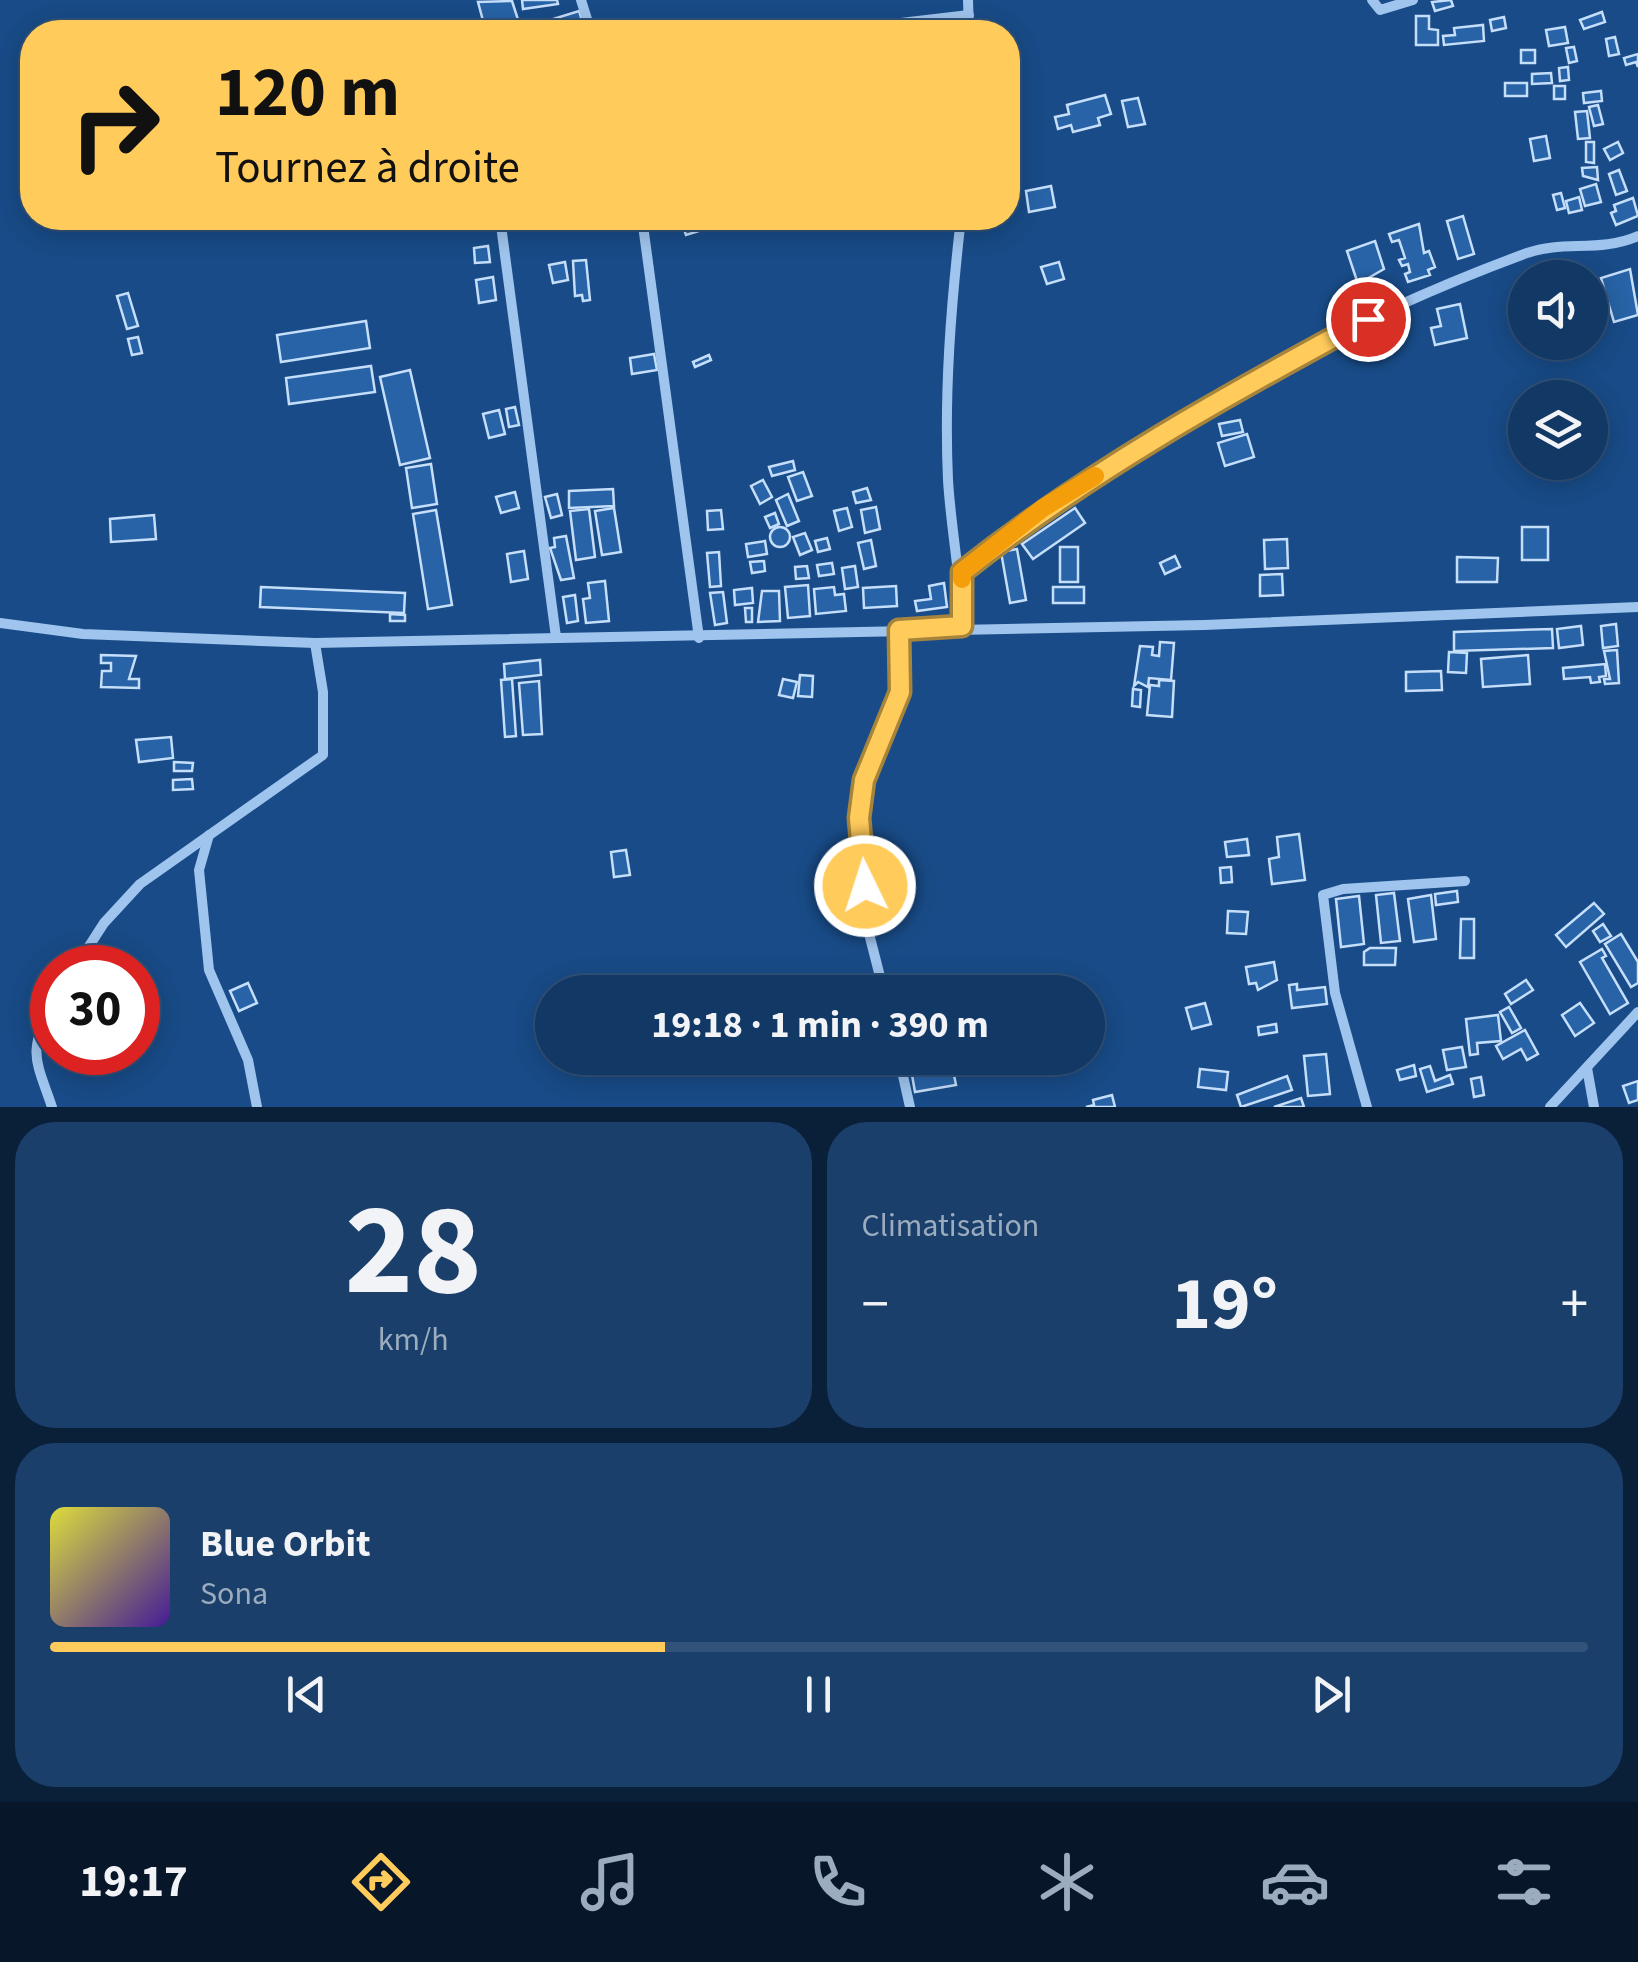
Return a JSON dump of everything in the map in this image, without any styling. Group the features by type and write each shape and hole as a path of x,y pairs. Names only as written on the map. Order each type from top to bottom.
{"street":[{"path":"968,0 968,20"},
{"path":"1372,0 1380,10 1412,0"},
{"path":"926,20 968,15"},
{"path":"502,230 556,637"},
{"path":"644,230 699,638"},
{"path":"960,230 948,330 948,464 962,572 962,626"},
{"path":"962,572 1043,508 1202,409 1368,319 1530,252 1610,246 1638,236"},
{"path":"0,623 83,634 315,643 699,638 962,626 1204,625 1638,607"},
{"path":"880,975 866,922 859,818 864,780 900,692 899,630"},
{"path":"90,945 104,923 140,884 323,755 324,692 315,643"},
{"path":"210,834 199,870 209,970 248,1060 257,1107"},
{"path":"1367,1107 1334,992 1323,896 1343,889 1464,881"},
{"path":"1550,1107 1638,1012"},
{"path":"1587,1068 1594,1107"},
{"path":"41,1075 52,1107"},
{"path":"903,1075 910,1107"}],"building":[{"path":"522,0 557,0 558,4 523,9"},
{"path":"1451,0 1453,6 1435,11 1432,2"},
{"path":"512,1 518,20 483,20 478,2"},
{"path":"579,11 582,20 550,20"},
{"path":"1602,12 1605,22 1584,29 1580,20"},
{"path":"1416,16 1429,16 1429,29 1438,30 1438,45 1416,45"},
{"path":"1504,17 1506,28 1492,31 1490,20"},
{"path":"1483,25 1484,41 1444,45 1443,36 1455,35 1454,28"},
{"path":"1565,27 1568,43 1549,46 1546,30"},
{"path":"1615,37 1619,54 1609,56 1606,39"},
{"path":"1574,47 1577,61 1569,63 1566,48"},
{"path":"1521,50 1535,50 1535,63 1521,63"},
{"path":"1638,54 1638,67 1636,62 1626,65 1624,58"},
{"path":"1568,67 1569,80 1560,81 1559,68"},
{"path":"1551,73 1552,83 1532,84 1532,74"},
{"path":"1505,83 1527,83 1527,96 1505,96"},
{"path":"1554,86 1565,86 1565,99 1554,99"},
{"path":"1601,91 1602,101 1584,103 1583,93"},
{"path":"1105,95 1111,114 1098,118 1100,125 1073,132 1071,125 1058,129 1055,117 1069,114 1067,105"},
{"path":"1138,98 1145,124 1128,127 1122,101"},
{"path":"1598,105 1603,124 1594,126 1589,107"},
{"path":"1587,111 1590,138 1578,139 1575,112"},
{"path":"1546,136 1550,158 1534,161 1530,139"},
{"path":"1586,142 1594,142 1594,163 1586,162"},
{"path":"1618,142 1623,153 1610,160 1604,149"},
{"path":"1597,167 1598,180 1583,176 1582,168"},
{"path":"1619,170 1627,191 1616,195 1609,174"},
{"path":"1596,184 1601,202 1585,206 1580,189"},
{"path":"1051,186 1055,207 1029,212 1026,191"},
{"path":"1561,193 1565,208 1557,210 1553,195"},
{"path":"1579,197 1582,210 1569,213 1566,201"},
{"path":"1633,198 1638,216 1616,225 1611,213 1616,211 1614,205"},
{"path":"1463,216 1474,254 1458,259 1447,221"},
{"path":"1419,224 1424,253 1429,251 1435,267 1428,270 1430,275 1408,282 1408,264 1402,266 1399,260 1405,258 1399,240 1392,242 1389,234"},
{"path":"1375,241 1384,269 1358,284 1347,251"},
{"path":"488,246 490,262 475,263 474,248"},
{"path":"586,260 590,300 583,301 582,295 575,296 573,261"},
{"path":"565,262 568,280 553,283 549,265"},
{"path":"1059,262 1064,279 1047,284 1041,267"},
{"path":"1630,269 1638,315 1614,322 1608,302 1608,276"},
{"path":"493,277 496,300 479,303 476,280"},
{"path":"128,293 138,326 127,329 117,296"},
{"path":"1460,304 1467,338 1435,345 1431,328 1441,326 1437,309"},
{"path":"366,321 370,348 281,362 277,335"},
{"path":"138,337 142,353 132,355 128,339"},
{"path":"654,354 657,370 632,374 630,358"},
{"path":"709,355 711,360 695,367 693,362"},
{"path":"371,366 375,392 289,404 286,378"},
{"path":"410,370 430,458 400,465 380,377"},
{"path":"515,407 519,425 509,427 506,409"},
{"path":"499,410 505,434 489,438 483,414"},
{"path":"1240,420 1243,432 1222,436 1219,424"},
{"path":"1247,434 1254,457 1225,466 1218,443"},
{"path":"793,461 795,470 772,476 769,467"},
{"path":"431,464 437,504 412,508 406,468"},
{"path":"803,472 812,496 797,501 788,477"},
{"path":"763,480 772,497 760,504 751,486"},
{"path":"867,488 871,500 856,503 853,492"},
{"path":"613,489 614,506 569,508 569,491"},
{"path":"515,492 519,508 501,513 496,497"},
{"path":"557,494 562,515 551,518 545,497"},
{"path":"788,494 799,521 787,526 776,500"},
{"path":"876,507 880,529 865,533 861,510"},
{"path":"614,508 621,552 602,555 595,511"},
{"path":"847,508 852,527 839,531 834,511"},
{"path":"1075,508 1085,523 1033,559 1022,544"},
{"path":"589,509 595,557 576,560 570,511"},
{"path":"436,510 452,605 428,609 413,514"},
{"path":"721,510 723,529 708,530 707,511"},
{"path":"775,513 779,524 770,528 765,517"},
{"path":"154,515 156,539 111,542 110,519"},
{"path":"780,527 790,537 780,547 770,537"},
{"path":"1522,527 1548,527 1548,560 1522,560"},
{"path":"805,533 812,550 800,555 793,537"},
{"path":"566,536 574,578 561,580 550,548 555,547 554,538"},
{"path":"827,538 830,549 818,552 815,541"},
{"path":"1287,539 1288,568 1265,569 1264,540"},
{"path":"871,540 876,566 864,569 858,543"},
{"path":"765,541 767,554 748,557 746,544"},
{"path":"1060,547 1078,547 1078,582 1060,582"},
{"path":"1017,549 1026,600 1010,603 1001,552"},
{"path":"524,551 528,579 511,582 507,554"},
{"path":"719,552 721,586 710,587 707,553"},
{"path":"1175,556 1180,567 1165,574 1160,563"},
{"path":"1457,557 1498,558 1497,582 1457,582"},
{"path":"764,561 765,571 752,573 750,562"},
{"path":"832,563 834,574 819,576 817,565"},
{"path":"807,566 809,578 796,579 795,567"},
{"path":"855,566 858,587 845,589 842,568"},
{"path":"1282,574 1283,595 1260,596 1260,575"},
{"path":"605,581 609,621 586,623 583,599 590,598 588,583"},
{"path":"944,583 947,607 917,611 915,601 931,599 929,586"},
{"path":"808,585 810,616 788,618 785,587"},
{"path":"896,586 897,606 864,608 863,588"},
{"path":"261,587 405,593 404,613 260,607"},
{"path":"834,587 835,595 844,594 846,611 816,614 814,589"},
{"path":"1053,587 1084,587 1084,603 1053,603"},
{"path":"752,588 753,603 735,605 734,590"},
{"path":"762,591 779,591 780,621 758,622"},
{"path":"723,592 727,623 715,625 710,593"},
{"path":"575,595 578,621 567,623 563,597"},
{"path":"745,608 752,608 752,622 746,622"},
{"path":"390,614 405,615 405,621 390,621"},
{"path":"1616,624 1618,646 1603,648 1601,626"},
{"path":"1581,626 1583,645 1559,648 1557,629"},
{"path":"1552,629 1553,648 1454,651 1454,632"},
{"path":"1160,642 1174,643 1171,680 1149,678 1148,687 1138,682 1134,686 1140,646 1153,647 1152,655 1159,656"},
{"path":"1617,650 1619,683 1605,684 1604,679 1610,679 1604,651"},
{"path":"1449,652 1467,653 1466,673 1448,672"},
{"path":"101,655 136,656 129,679 139,679 139,688 101,687 102,671 111,671 111,663 101,663"},
{"path":"1528,655 1530,684 1483,687 1481,659"},
{"path":"540,660 541,675 505,679 504,664"},
{"path":"1605,664 1606,676 1599,677 1600,682 1591,683 1590,677 1564,679 1563,668"},
{"path":"1441,671 1442,690 1406,691 1406,672"},
{"path":"800,675 813,676 812,697 798,696"},
{"path":"512,679 516,736 505,737 501,680"},
{"path":"783,679 797,682 793,698 779,695"},
{"path":"1159,680 1174,681 1172,717 1147,715 1150,685 1159,686"},
{"path":"539,681 542,734 523,735 519,683"},
{"path":"1133,689 1141,690 1140,707 1132,706"},
{"path":"171,737 173,758 139,762 136,740"},
{"path":"174,762 193,763 192,771 174,771"},
{"path":"192,779 193,789 173,790 173,780"},
{"path":"1299,834 1305,880 1272,884 1269,859 1279,857 1277,837"},
{"path":"1247,839 1249,855 1227,857 1225,842"},
{"path":"626,850 630,875 614,877 611,852"},
{"path":"1231,867 1232,882 1221,883 1220,868"},
{"path":"1457,891 1458,902 1436,905 1435,894"},
{"path":"1394,893 1400,941 1381,943 1376,895"},
{"path":"1431,895 1436,939 1414,942 1408,899"},
{"path":"1359,896 1364,944 1341,947 1336,899"},
{"path":"1594,903 1604,914 1566,947 1556,935"},
{"path":"1228,911 1248,912 1246,934 1227,933"},
{"path":"1461,919 1474,919 1474,958 1460,958"},
{"path":"1603,924 1611,936 1600,942 1593,931"},
{"path":"1621,934 1638,962 1638,983 1631,987 1605,944"},
{"path":"1370,948 1396,948 1395,965 1364,965 1364,952"},
{"path":"1602,949 1606,956 1602,958 1628,1003 1610,1014 1580,962"},
{"path":"1274,962 1277,980 1258,990 1256,983 1249,984 1246,967"},
{"path":"1526,980 1533,990 1511,1004 1505,994"},
{"path":"248,983 257,1003 239,1011 230,991"},
{"path":"1297,984 1297,990 1325,987 1327,1004 1292,1008 1289,985"},
{"path":"1205,1003 1211,1024 1192,1029 1186,1008"},
{"path":"1580,1003 1594,1023 1575,1036 1562,1015"},
{"path":"1509,1007 1521,1028 1512,1033 1500,1012"},
{"path":"1498,1015 1501,1041 1477,1043 1478,1054 1470,1055 1466,1019"},
{"path":"1276,1024 1277,1032 1259,1035 1258,1027"},
{"path":"1525,1030 1538,1054 1527,1060 1521,1049 1503,1059 1496,1046"},
{"path":"1462,1047 1466,1067 1447,1070 1443,1050"},
{"path":"1326,1054 1330,1094 1308,1096 1304,1056"},
{"path":"1414,1065 1416,1076 1400,1080 1397,1070"},
{"path":"1430,1066 1435,1081 1450,1075 1453,1084 1427,1092 1420,1069"},
{"path":"1200,1069 1228,1072 1226,1090 1198,1087"},
{"path":"912,1075 954,1075 956,1085 915,1092"},
{"path":"1287,1076 1292,1090 1241,1107 1237,1095"},
{"path":"1481,1077 1484,1095 1474,1097 1471,1079"},
{"path":"1638,1081 1638,1100 1629,1103 1623,1086"},
{"path":"1112,1095 1115,1107 1086,1107 1094,1105 1093,1100"},
{"path":"1301,1098 1304,1107 1274,1107"}],"slow traffic":[{"path":"962,579 962,572 1043,508 1095,476"}],"route":[{"path":"865,886 859,818 864,780 883,742 900,692 899,630 962,626 962,572 1043,508 1202,409 1368,319"}]}
